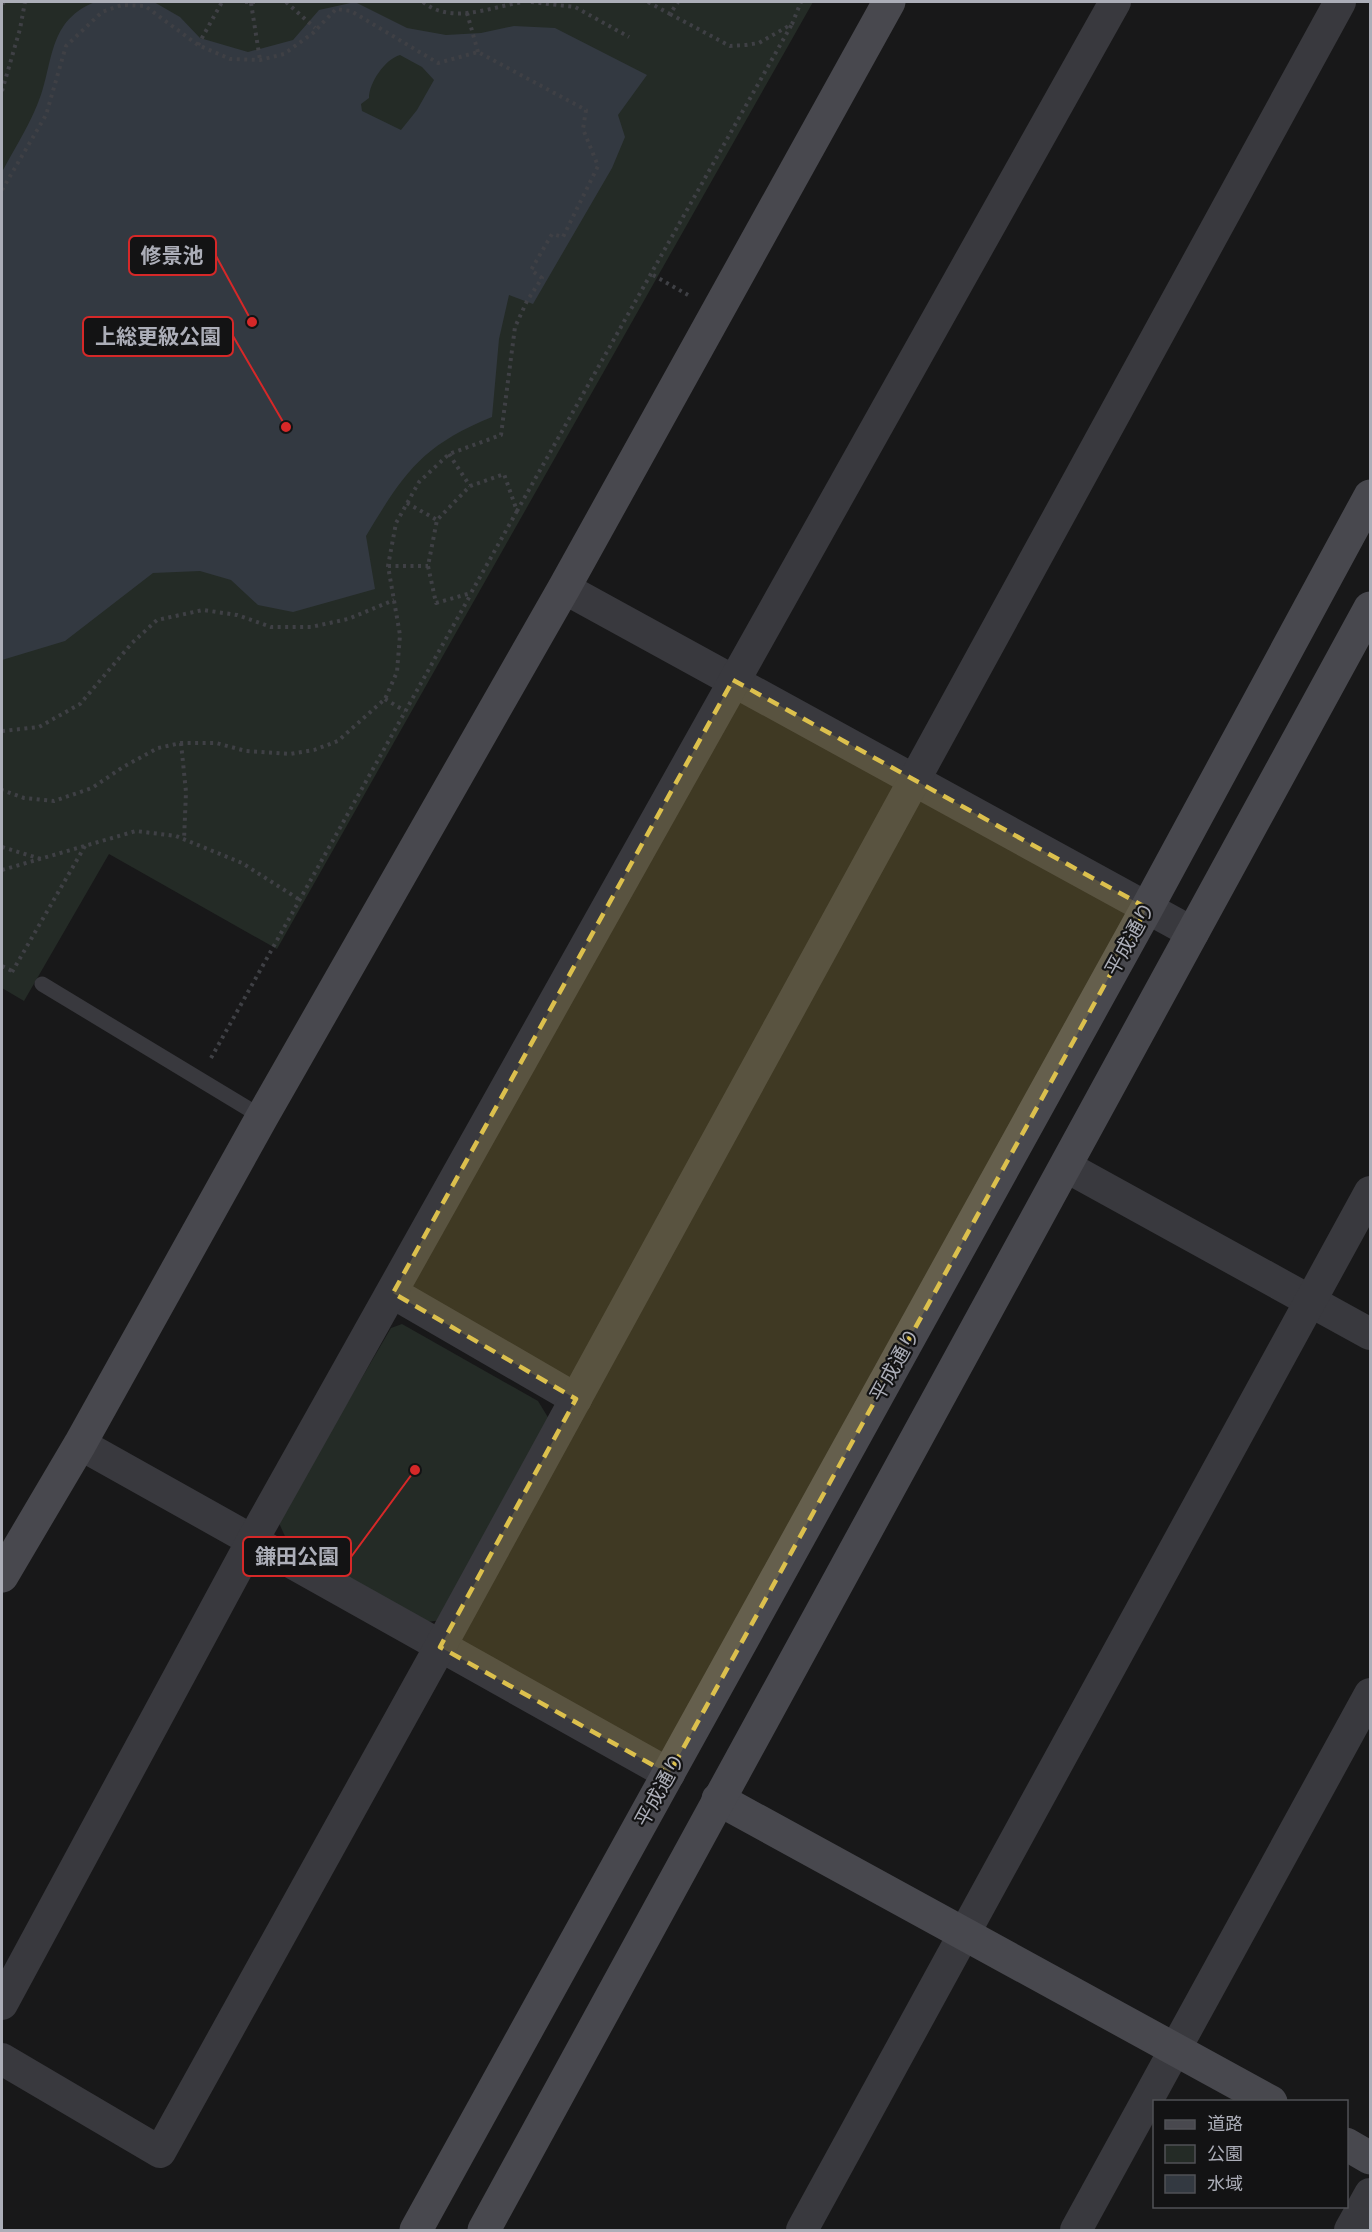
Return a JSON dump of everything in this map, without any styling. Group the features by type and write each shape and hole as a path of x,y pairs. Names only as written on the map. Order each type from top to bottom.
{"street":[{"path":"4,1567 80,1444 262,1117 564,588 889,2"},
{"path":"2,2004 252,1541 1115,2"},
{"path":"2,2059 160,2152 440,1647 1340,2"},
{"name":"平成通り","path":"416,2230 1147,908 1371,496"},
{"path":"564,588 1193,933"},
{"path":"484,2230 1371,608"},
{"path":"1067,1167 1371,1334"},
{"path":"802,2230 1371,1192"},
{"path":"393,1293 576,1399"},
{"path":"80,1444 669,1774"},
{"path":"1076,2230 1371,1694"},
{"path":"718,1799 1267,2100"},
{"path":"1348,2145 1371,2158"},
{"path":"1350,2230 1371,2194"}],"lane":[{"path":"42,984 262,1117"}],"path":[{"path":"2,3 9,2"},
{"path":"2,91 20,29 25,2"},
{"path":"198,45 222,2"},
{"path":"245,2 253,2 260,60"},
{"path":"286,2 315,28"},
{"path":"423,2 436,12 467,13 523,2"},
{"path":"531,2 575,7 629,37"},
{"path":"648,2 729,45 759,43 792,24"},
{"path":"670,14 678,2"},
{"path":"199,1079 792,24 801,2"},
{"path":"2,190 46,115 66,46 102,12 122,5 145,6 198,45 230,59 260,60 284,54 336,9 351,11 438,63 478,52 586,110 583,129 598,166 563,237 552,234 531,270 542,278 527,301 515,327 501,435 449,454 418,482 396,523 388,566 400,635 397,672 385,699 338,741 314,750 290,754 246,751 216,743 182,743 158,748 123,767 92,788 54,801 24,798 2,790"},
{"path":"467,13 478,52"},
{"path":"652,274 691,297"},
{"path":"449,454 470,486"},
{"path":"471,593 436,603 428,566 437,520 470,486 504,474 517,511"},
{"path":"406,504 437,520"},
{"path":"388,566 428,566"},
{"path":"2,731 39,727 80,704 132,643 157,620 203,610 237,615 271,627 311,627 348,619 394,600"},
{"path":"385,699 405,711"},
{"path":"182,743 186,792 184,840"},
{"path":"2,870 136,831 176,836 242,863 300,900"},
{"path":"12,972 85,846"},
{"path":"2,847 42,860"},
{"path":"2,966 19,976"}],"highlighted area":[{"path":"733,680 1147,908 669,1774 440,1647 576,1399 393,1293"}],"green space":[{"path":"2,2 813,2 277,949 109,854 24,1001 2,988"},
{"path":"402,1324 538,1401 549,1419 442,1620 427,1622 289,1545 278,1521 391,1328"}],"water":[{"path":"95,2 154,2 180,17 200,38 248,52 293,40 319,10 355,2 407,28 446,35 481,33 514,26 555,28 647,75 618,115 625,137 612,168 533,304 509,295 499,339 492,417 448,439 417,464 404,478 366,536 375,589 293,612 258,605 231,580 200,571 153,573 65,641 2,660 2,172 35,110 59,34 67,22 79,11","holes":["400,55 422,67 434,80 417,110 401,130 362,111 361,104 369,98 375,79 394,57"]}],"place":[{"name":"修景池","path":"252,322"},
{"name":"上総更級公園","path":"286,427"},
{"name":"鎌田公園","path":"415,1470"}]}
